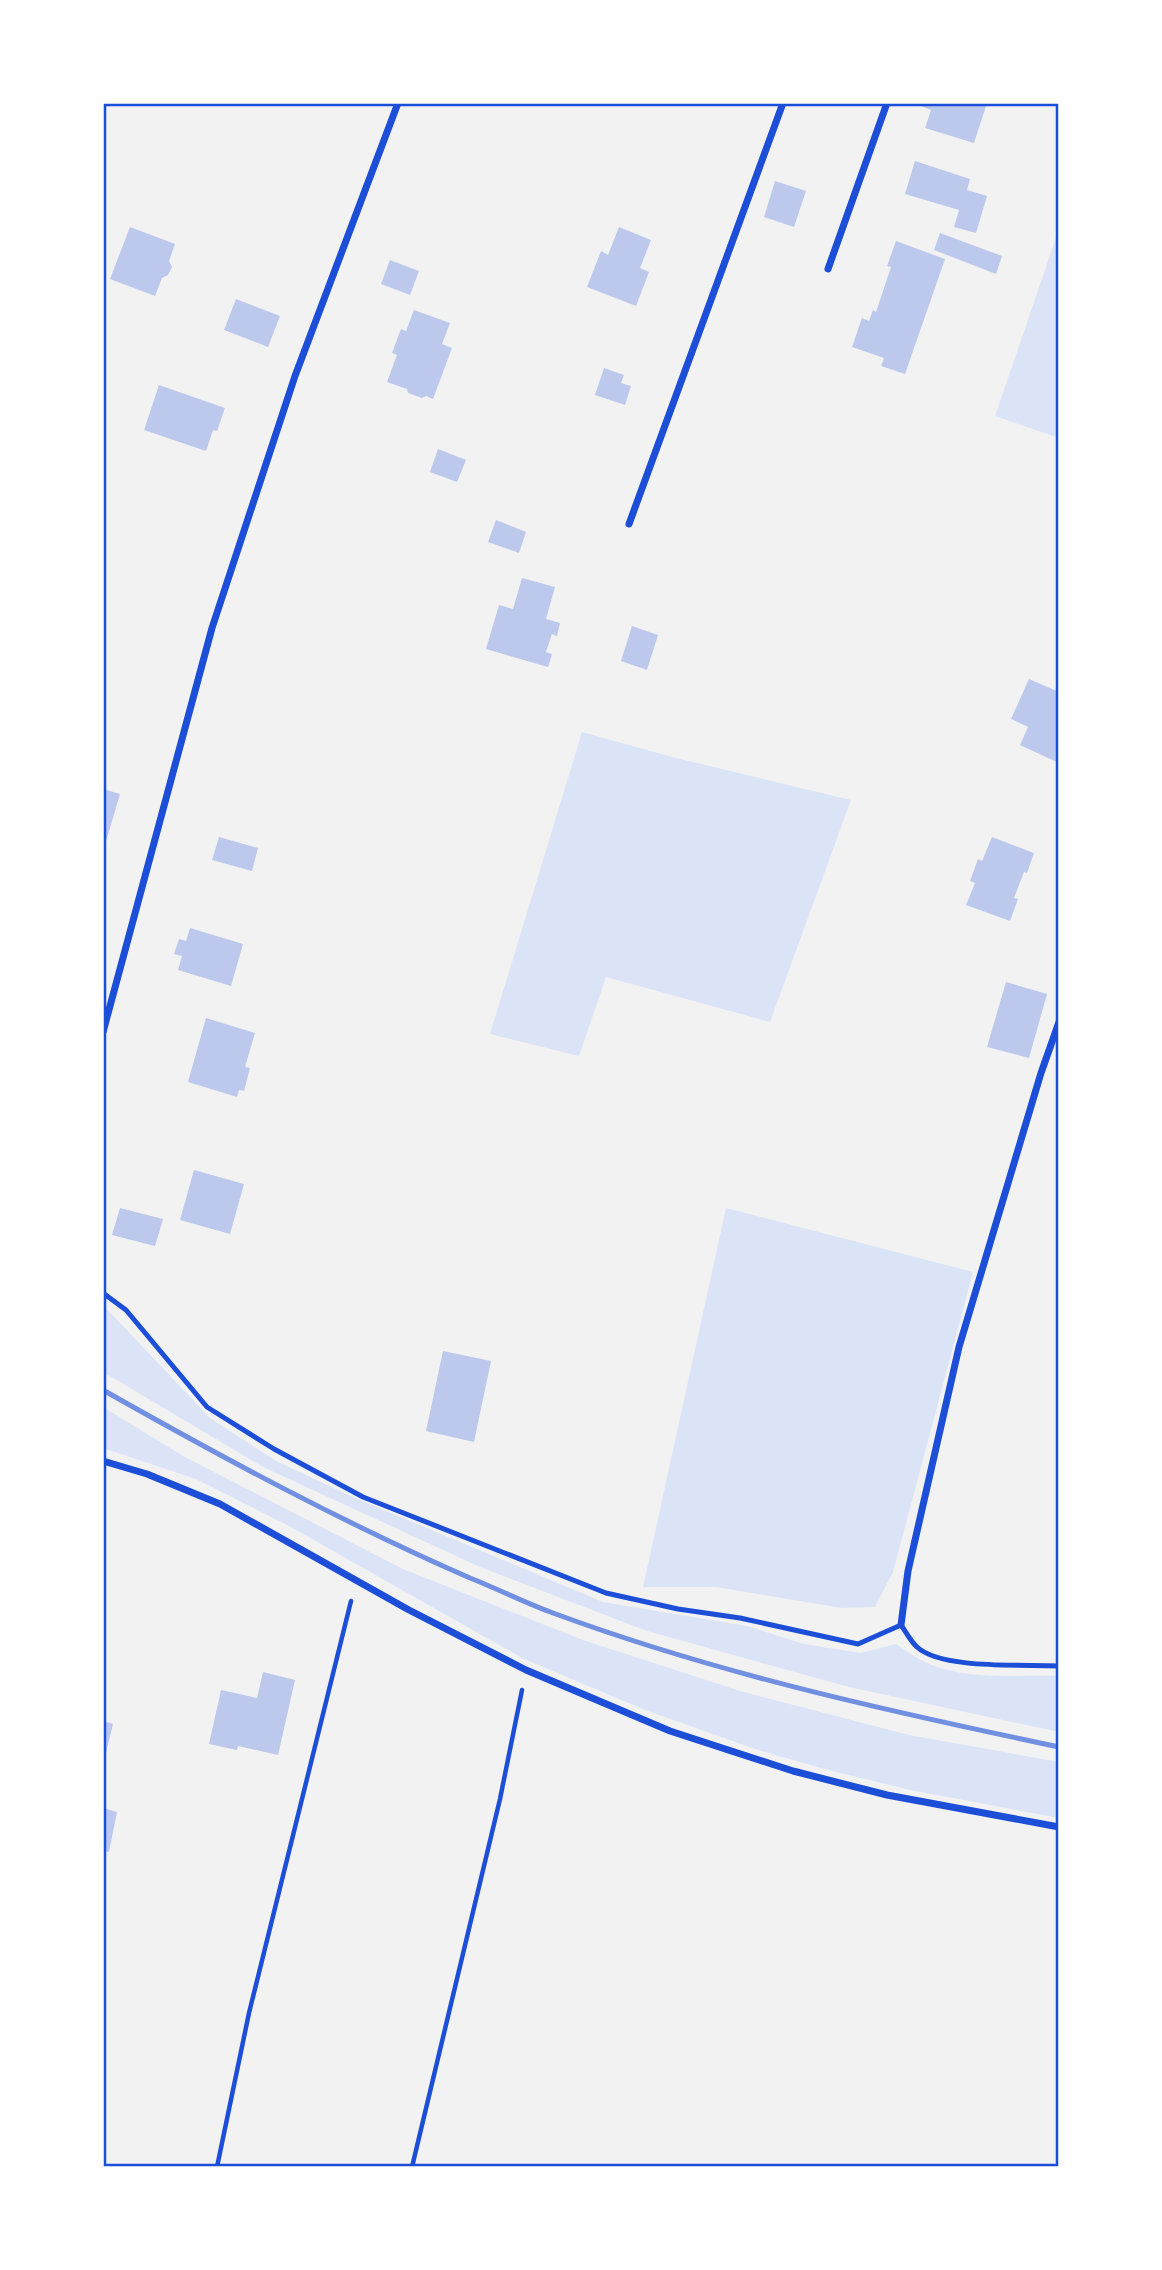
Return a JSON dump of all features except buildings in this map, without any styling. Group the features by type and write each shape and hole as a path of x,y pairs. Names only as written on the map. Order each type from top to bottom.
{"street":[{"path":"103,1032 212,628 295,376 398,103"},
{"path":"629,524 783,103"},
{"path":"828,269 887,103"},
{"path":"901,1625 908,1571 959,1347 1041,1073 1059,1022"},
{"path":"103,1461 147,1474 220,1504 408,1610 526,1670 670,1731 793,1771 887,1796 1059,1827"}],"lane":[{"path":"103,1293 126,1310 207,1407 274,1449 363,1497 606,1593 858,1644 901,1625 918,1649 946,1660 971,1664 1059,1666"}],"path":[{"path":"217,2167 249,2013 356,1580"},
{"path":"412,2167 500,1799 526,1670"}],"shaded area":[{"path":"1059,229 1059,429 1056,437 995,416"},
{"path":"582,732 676,758 851,800 770,1022 606,977 579,1056 490,1034"},
{"path":"726,1208 973,1272 893,1572 875,1607 842,1608 716,1587 643,1587"},
{"path":"103,1305 210,1418 276,1461 353,1497 603,1602 747,1626 804,1644 861,1653 896,1644 925,1662 958,1672 1059,1676 1059,1732 849,1687 647,1631 480,1567 265,1468 103,1372"},
{"path":"103,1407 185,1457 403,1569 583,1640 740,1691 909,1735 1059,1762 1059,1818 910,1790 761,1751 645,1710 522,1658 291,1527 196,1479 103,1448"}],"railway":[{"path":"103,1390 330,1512 423,1557 553,1613 615,1635 741,1673 867,1705 1059,1747"}]}
